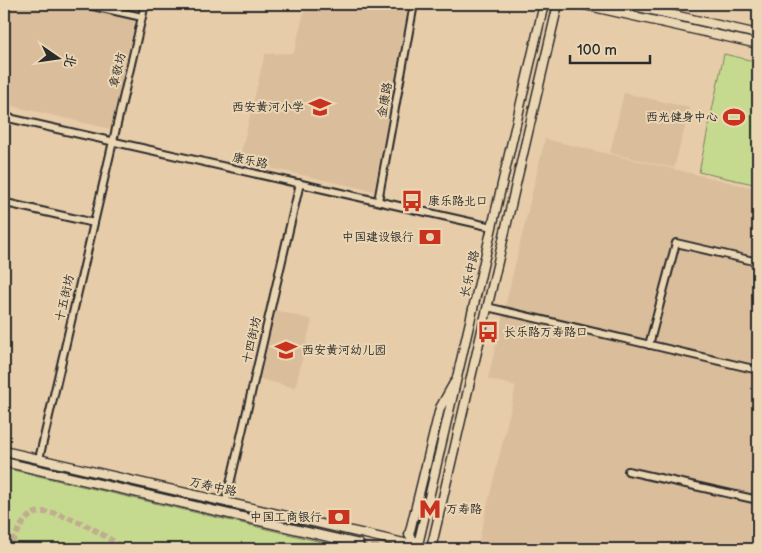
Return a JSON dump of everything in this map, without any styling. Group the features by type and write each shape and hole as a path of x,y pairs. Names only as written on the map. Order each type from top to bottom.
{"main road":[{"name":"长乐中路","path":"417,548 544,4"},
{"name":"长乐中路","path":"431,549 558,4"},
{"path":"580,4 758,44"},
{"path":"625,4 758,34"},
{"path":"465,342 479,345"},
{"name":"万寿中路","path":"4,451 226,501 417,548 431,549"},
{"path":"4,462 359,544"},
{"path":"92,471 150,495"},
{"path":"388,540 399,549"}],"street":[{"path":"84,4 142,17"},
{"name":"章敬坊","path":"113,142 145,4"},
{"name":"金康路","path":"378,201 414,4"},
{"name":"康乐路","path":"4,117 492,227"},
{"name":"十五街坊","path":"39,459 113,142"},
{"name":"十四街坊","path":"226,501 300,184"},
{"path":"6,203 94,223"},
{"path":"649,345 676,243 758,262"},
{"path":"487,307 758,370"},
{"path":"628,471 758,500"}],"shaded area":[{"path":"4,4 69,4 135,19 111,129 4,104"},
{"name":"西安黄河小学","path":"306,4 408,4 374,191 239,161 265,54 294,53"},
{"path":"624,93 690,108 674,168 610,153"},
{"path":"545,139 758,189 758,549 477,549 516,386 488,379"},
{"name":"西安黄河幼儿园","path":"275,310 312,320 295,388 260,379"}],"green space":[{"name":"西光健身中心","path":"724,54 758,62 758,185 699,172"},
{"path":"4,468 352,549 4,549"}],"tunnel":[{"path":"6,549 27,518 40,512 65,516 79,522 124,549"},
{"path":"359,544 384,549"}],"place":[{"name":"西安黄河小学","path":"320,107"},
{"name":"西光健身中心","path":"734,117"},
{"name":"康乐路北口","path":"412,201"},
{"name":"中国建设银行","path":"430,237"},
{"name":"长乐路万寿路口","path":"488,332"},
{"name":"西安黄河幼儿园","path":"286,350"},
{"name":"万寿路","path":"430,509"},
{"name":"中国工商银行","path":"339,517"}]}
